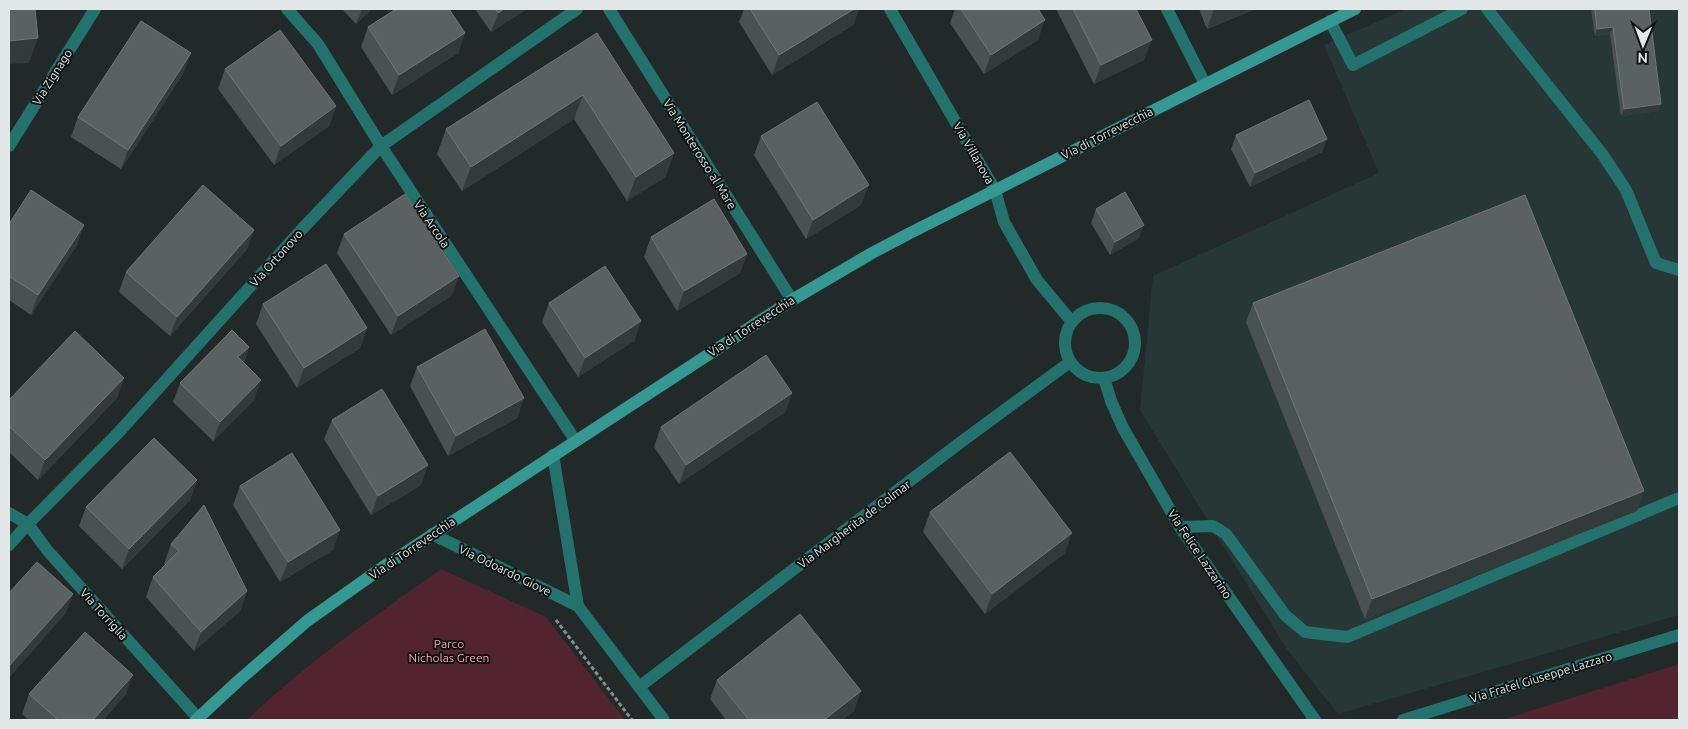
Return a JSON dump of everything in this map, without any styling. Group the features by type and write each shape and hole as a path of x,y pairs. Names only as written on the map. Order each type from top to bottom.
{"main road":[{"name":"Via di Torrevecchia","path":"197,719 307,621 342,595 432,534 792,300 872,253 1355,9"}],"street":[{"name":"Via Zignago","path":"9,146 95,9"},
{"name":"Via Arcola","path":"287,9 318,44 380,146 576,440"},
{"name":"Via Ortonovo","path":"9,545 120,432 303,228 380,146 577,9"},
{"name":"Via Monterosso al Mare","path":"609,9 792,300"},
{"name":"Via Villanova","path":"890,9 995,190 1004,222 1037,280 1072,322"},
{"path":"1167,9 1205,84"},
{"path":"1330,21 1353,65 1462,9"},
{"path":"1487,9 1603,154 1626,190 1656,263 1679,270"},
{"path":"1104,308 1116,312 1125,319 1132,329 1134,350 1130,360 1123,368 1104,378 1086,375 1076,369 1070,362 1064,342 1072,322 1086,311 1092,309 1104,308"},
{"name":"Via Margherita de Colmar","path":"639,687 953,448 1070,362"},
{"name":"Via Felice Lazzarino","path":"1104,378 1111,401 1123,428 1180,527 1315,720"},
{"name":"Via Odoardo Giove","path":"553,455 578,606"},
{"path":"1180,527 1213,526 1226,534 1285,616 1305,632 1347,637 1679,498"},
{"name":"Via Torriglia","path":"9,514 28,524 47,550 197,719"},
{"name":"Via Odoardo Giove","path":"432,534 578,606 664,720"},
{"name":"Via Fratel Giuseppe Lazzaro","path":"1403,720 1679,635"}],"path":[{"path":"552,614 632,720"}],"shaded area":[{"path":"1406,9 1679,9 1679,615 1338,714 1286,648 1140,410 1153,276 1379,173 1324,45"}],"green space":[{"name":"Parco Nicholas Green","path":"441,569 546,617 625,720 247,720 317,660"},
{"path":"1679,664 1679,720 1502,720"}],"building":[{"path":"9,9 35,9 38,38 9,41"},
{"path":"396,9 449,9 465,33 399,75 368,27"},
{"path":"495,9 504,9 498,13"},
{"path":"750,9 854,9 779,55"},
{"path":"961,9 1038,9 1045,20 991,55"},
{"path":"1073,9 1136,9 1152,40 1101,65"},
{"path":"1595,9 1649,9 1661,104 1624,109 1613,27 1597,29"},
{"path":"141,21 191,53 128,150 78,117"},
{"path":"280,30 336,106 281,146 225,69"},
{"path":"597,33 674,153 636,177 583,95 471,167 446,129"},
{"path":"1309,100 1327,139 1255,173 1236,135"},
{"path":"817,102 869,185 813,220 761,136"},
{"path":"203,185 254,230 177,317 126,272"},
{"path":"31,190 84,225 38,295 9,276 9,224"},
{"path":"1125,192 1144,225 1115,242 1096,209"},
{"path":"405,194 459,276 398,316 344,234"},
{"path":"1525,195 1644,491 1372,599 1253,303"},
{"path":"714,199 747,254 684,291 651,237"},
{"path":"326,264 367,328 304,368 263,304"},
{"path":"605,266 641,321 585,358 549,303"},
{"path":"485,329 524,398 456,436 417,367"},
{"path":"232,330 249,347 238,357 261,380 220,422 180,383"},
{"path":"75,331 124,378 45,460 9,426 9,400"},
{"path":"766,355 792,393 686,465 661,427"},
{"path":"382,389 428,465 378,496 332,420"},
{"path":"154,438 197,480 129,549 86,507"},
{"path":"1010,452 1072,533 992,594 930,512"},
{"path":"292,453 340,530 288,562 240,486"},
{"path":"204,505 247,591 201,632 153,577 179,551 171,544"},
{"path":"37,562 73,594 9,666 9,593"},
{"path":"800,614 861,691 824,720 749,720 717,680"},
{"path":"85,632 133,675 93,720 58,720 29,694"}]}
